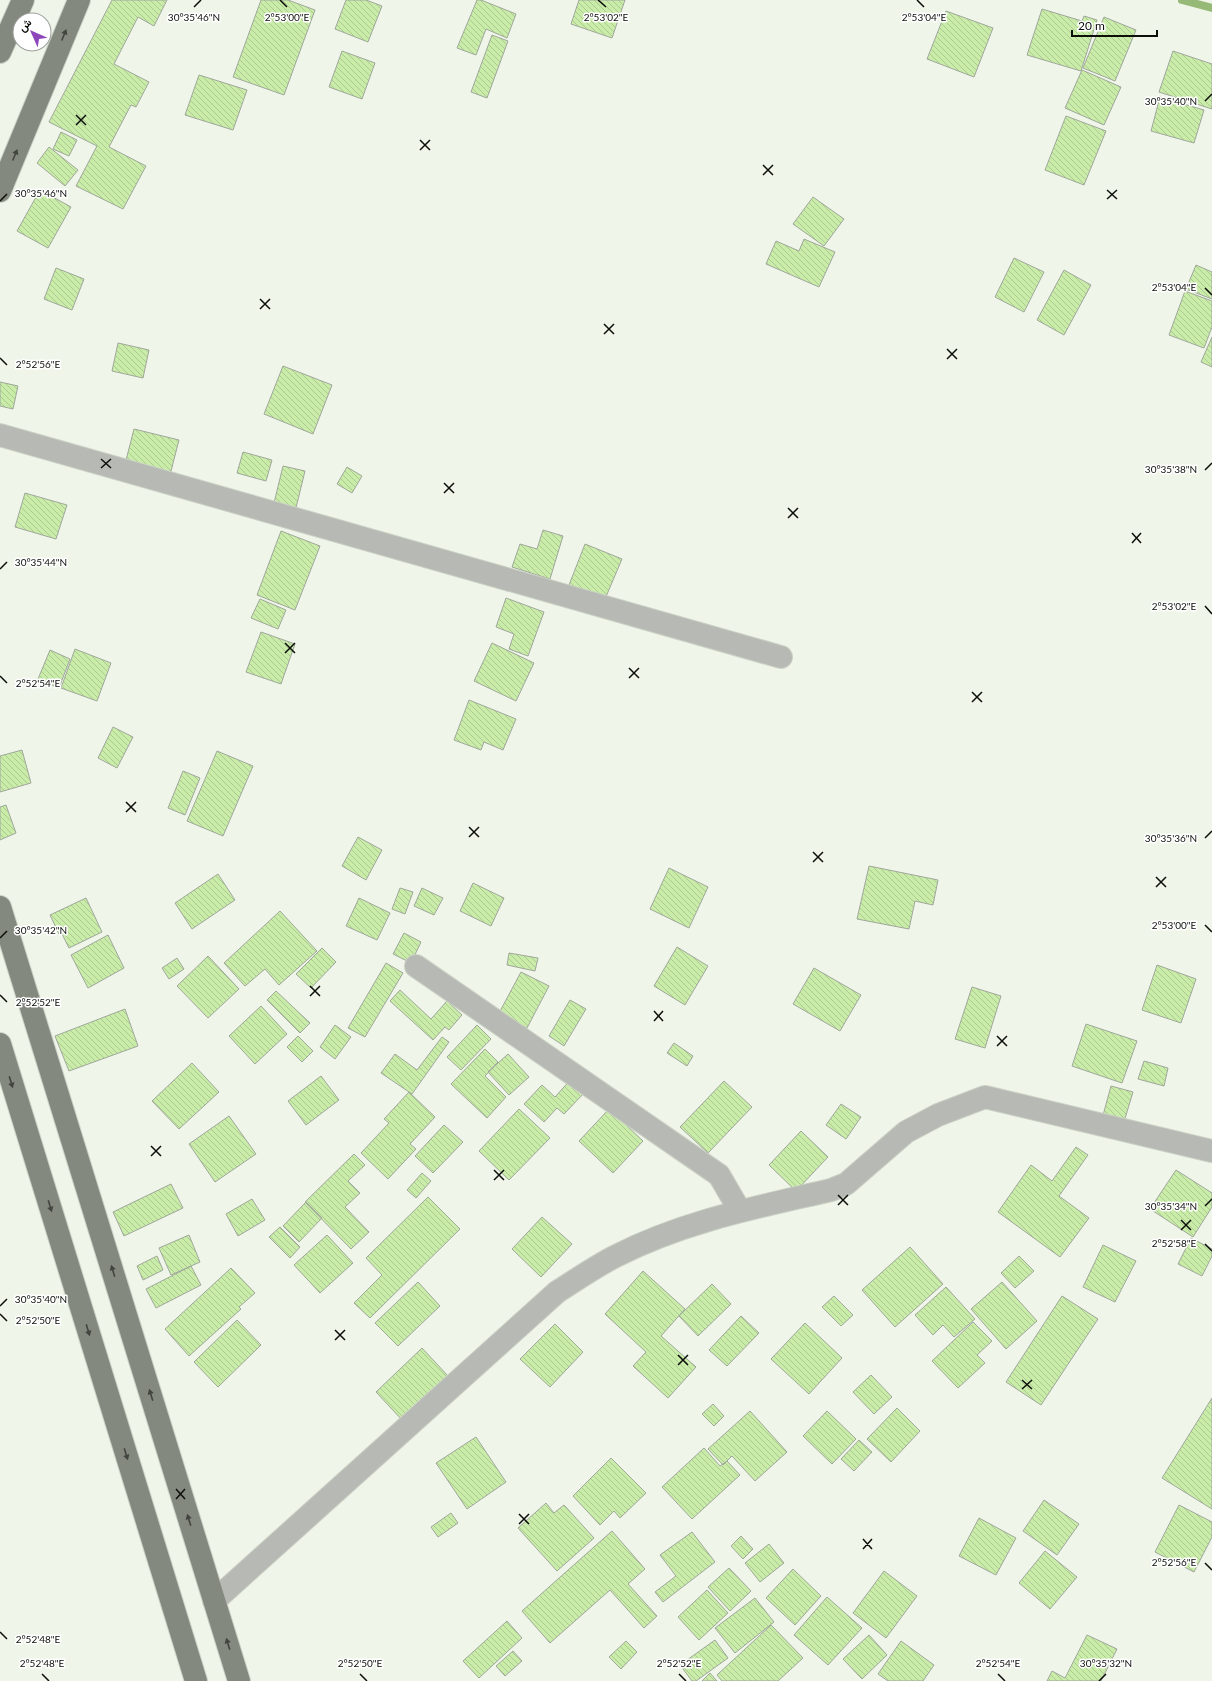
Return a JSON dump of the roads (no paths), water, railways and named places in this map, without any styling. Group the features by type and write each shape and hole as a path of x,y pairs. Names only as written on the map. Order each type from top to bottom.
{"main road":[{"path":"0,52 23,0"},
{"path":"0,191 79,0"},
{"path":"0,907 239,1681"},
{"path":"0,1044 196,1681"}],"street":[{"path":"0,435 781,657"},
{"path":"416,966 719,1175 740,1211"},
{"path":"214,1601 557,1292 616,1256 678,1229 740,1211 831,1190 846,1184 906,1132 938,1115 985,1097 1212,1151"}],"waterway":[{"path":"1182,0 1212,8"}]}
